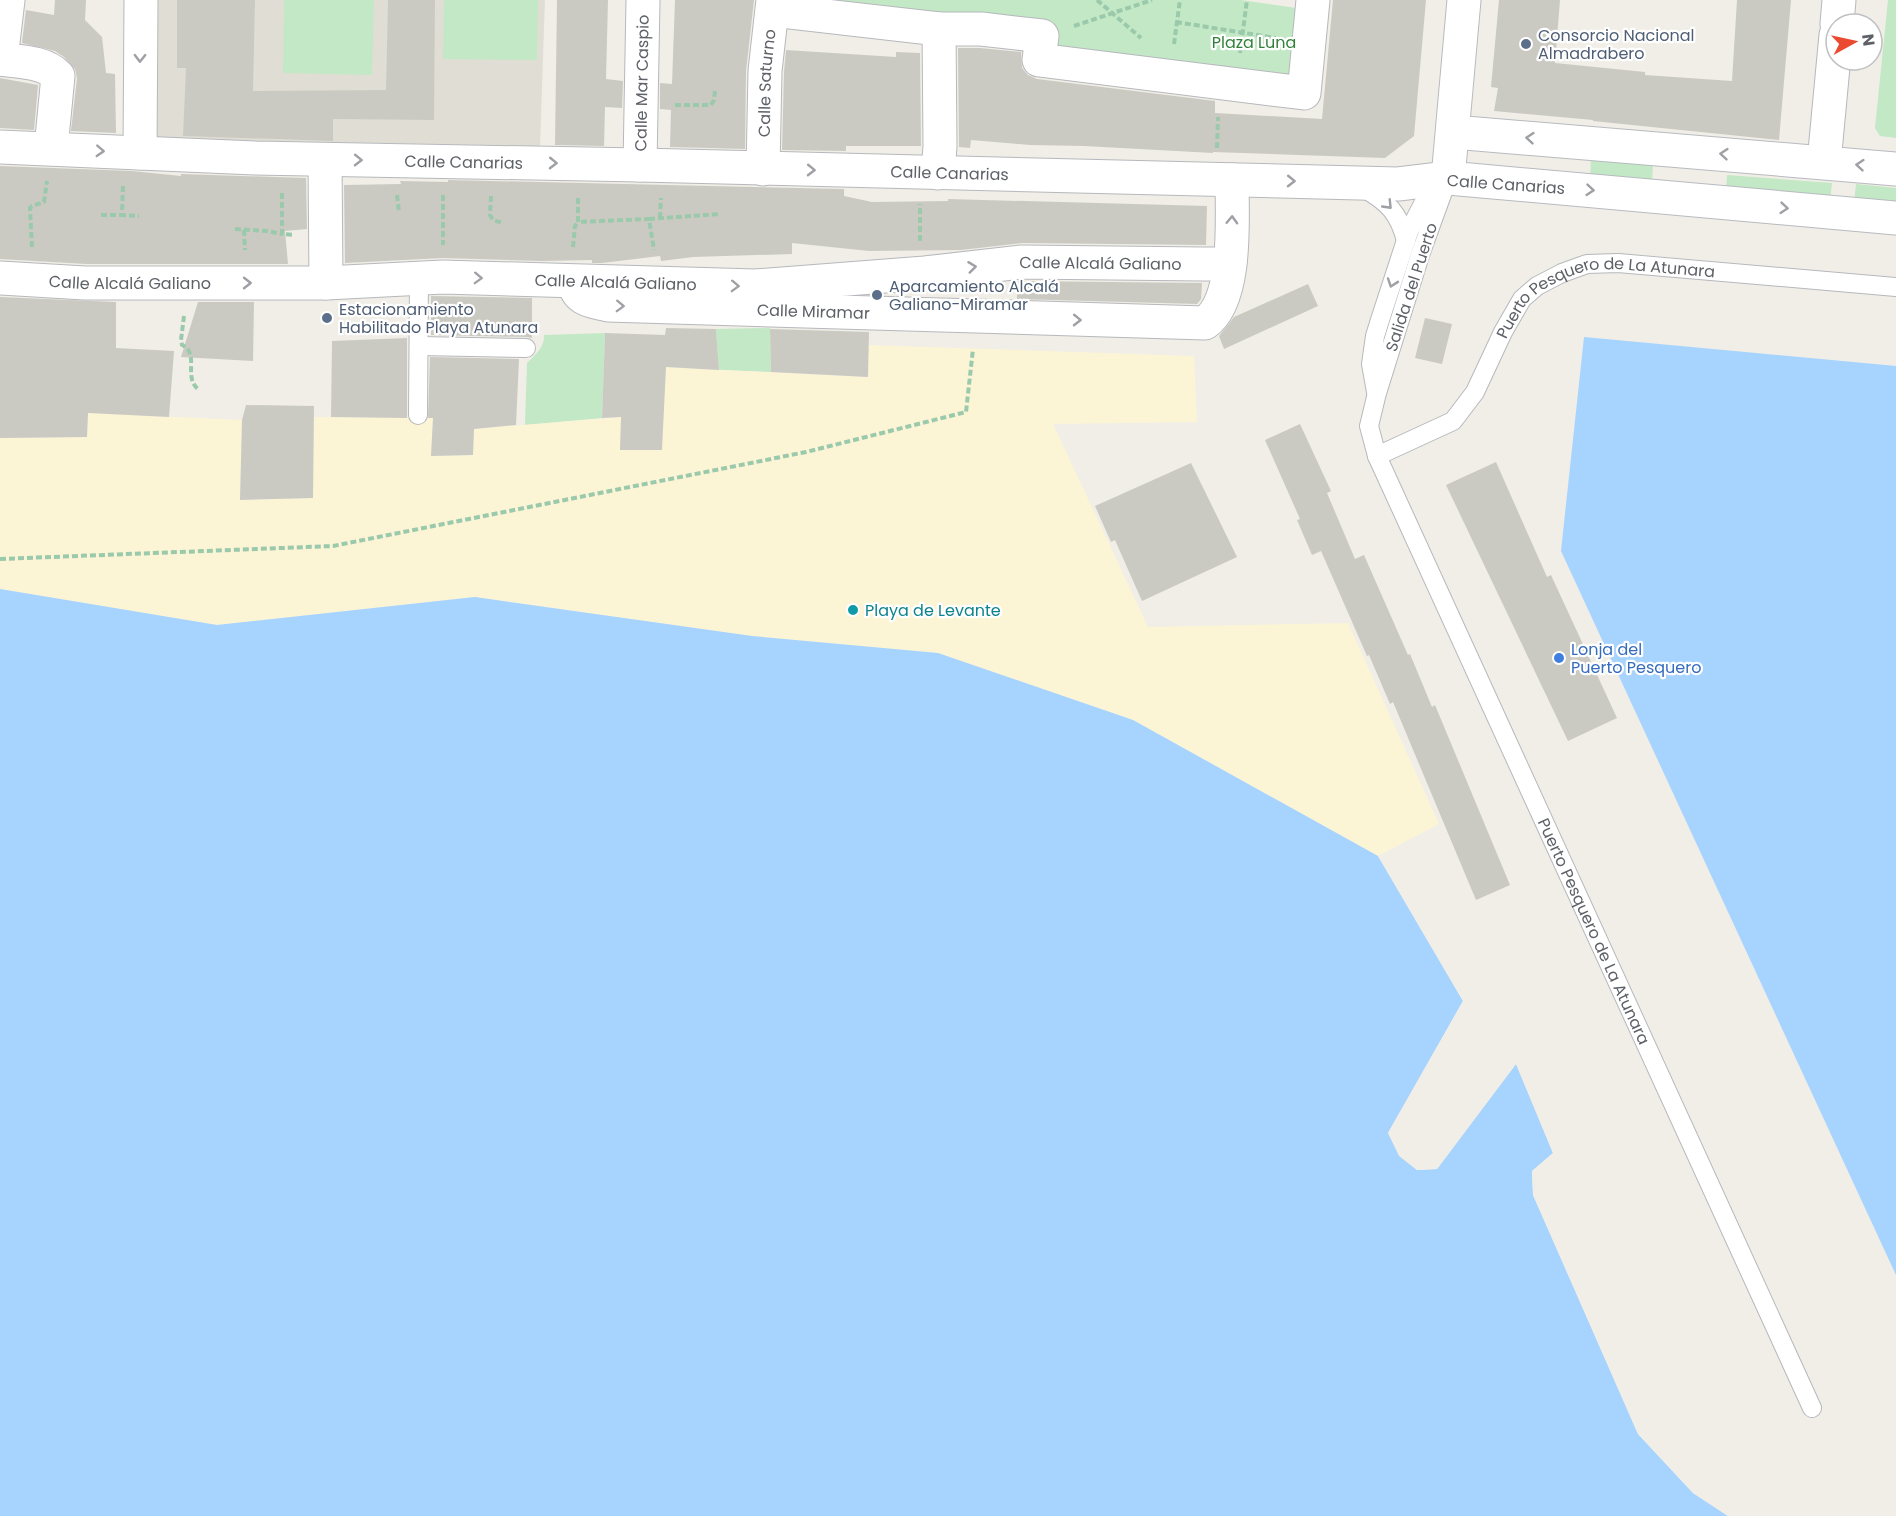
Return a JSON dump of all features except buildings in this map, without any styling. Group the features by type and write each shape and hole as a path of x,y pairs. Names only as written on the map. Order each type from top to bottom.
{"street":[{"path":"8,0 1,59 48,68 58,76 51,148"},
{"path":"133,152 141,0"},
{"name":"Calle Mar Caspio","path":"640,165 641,104 656,39 643,0"},
{"path":"773,5 939,29 981,29 1042,36 1039,60 1171,70 1228,84 1304,93 1312,0"},
{"path":"1448,178 1464,0"},
{"name":"Calle Saturno","path":"763,169 766,60 773,5"},
{"path":"929,173 940,146 939,29"},
{"path":"1824,162 1833,72"},
{"path":"1453,132 1896,168"},
{"name":"Calle Canarias","path":"0,147 325,160 640,165 1398,184 1448,178 1896,218"},
{"path":"325,160 326,283"},
{"name":"Calle Miramar","path":"574,281 575,290 583,299 608,305 1205,323 1213,318 1222,301 1230,261 1225,180"},
{"name":"Calle Alcalá Galiano","path":"0,279 86,283 326,283 431,278 755,286 920,273 1022,262 1210,264 1230,261"}],"lane":[{"path":"1376,397 1371,364 1375,336 1407,241 1424,202 1448,178"},
{"name":"Salida del Puerto","path":"1376,397 1421,252 1448,178"},
{"path":"1353,182 1382,199 1392,209 1403,225 1407,241"},
{"name":"Puerto Pesquero de La Atunara","path":"1377,456 1453,421 1475,392 1503,332 1522,299 1537,285 1587,264 1618,263 1896,287"},
{"path":"418,415 419,346 431,278"},
{"path":"419,346 526,348"},
{"name":"Puerto Pesquero de La Atunara","path":"1376,397 1369,426 1377,456 1812,1408"}],"path":[{"path":"1097,0 1171,70"},
{"path":"1042,36 1152,0"},
{"path":"1171,70 1180,0"},
{"path":"1225,180 1217,153 1228,84 1243,34 1247,0"},
{"path":"1176,22 1243,34 1309,42"},
{"path":"641,104 708,106 714,100 715,91"},
{"path":"35,280 30,208 44,202 51,148"},
{"path":"122,215 133,152"},
{"path":"431,278 442,161"},
{"path":"579,164 578,222 720,214"},
{"path":"920,273 929,173"},
{"path":"101,215 139,216"},
{"path":"649,219 658,284"},
{"path":"235,229 282,234"},
{"path":"0,559 333,546 806,452 966,412 977,317"}],"shaded area":[{"path":"156,0 545,0 540,146 158,139 154,134"}],"green space":[{"path":"284,0 374,0 372,75 283,73"},
{"path":"444,0 538,0 537,60 443,59"},
{"name":"Plaza Luna","path":"788,0 1241,0 1304,9 1294,88"},
{"path":"1888,0 1896,0 1896,138 1880,136 1875,128 1881,72 1884,72 1884,39"},
{"path":"1591,160 1653,164 1652,183 1590,177"},
{"path":"1727,175 1832,183 1830,201 1726,190"},
{"path":"1856,184 1896,188 1896,206 1854,202"},
{"path":"770,328 771,372 719,370 716,329"},
{"path":"605,333 602,418 525,425 527,363 541,347 544,335"}],"sand":[{"name":"Playa de Levante","path":"868,345 1194,356 1197,422 1053,424 1148,627 1348,623 1439,824 1378,856 1133,720 938,653 752,636 475,597 217,625 0,589 0,438 87,437 89,385 130,415 242,420 240,500 313,498 314,417 433,418 431,456 473,455 474,429 621,417 620,450 661,450 666,367 867,377"}],"water":[{"path":"1584,337 1896,366 1896,1275 1561,551"},
{"path":"0,589 217,625 475,597 752,636 938,653 1133,720 1378,856 1463,1001 1388,1133 1399,1156 1417,1170 1437,1169 1516,1064 1553,1153 1532,1171 1533,1195 1638,1434 1693,1493 1728,1516 0,1516"}],"pier":[{"path":"1380,855 1466,1001 1391,1133 1402,1154 1418,1167 1436,1166 1514,1062 1518,1062 1556,1153 1535,1173 1536,1194 1640,1432 1695,1491 1731,1516 1693,1493 1638,1434 1533,1195 1532,1171 1553,1153 1516,1064 1437,1169 1417,1170 1400,1156 1388,1133 1463,1001 1378,856"}],"place":[{"name":"Consorcio Nacional Almadrabero","path":"1526,44"},
{"name":"Aparcamiento Alcalá Galiano-Miramar","path":"877,295"},
{"name":"Estacionamiento Habilitado Playa Atunara","path":"327,318"},
{"name":"Playa de Levante","path":"853,610"},
{"name":"Lonja del Puerto Pesquero","path":"1559,658"}]}
